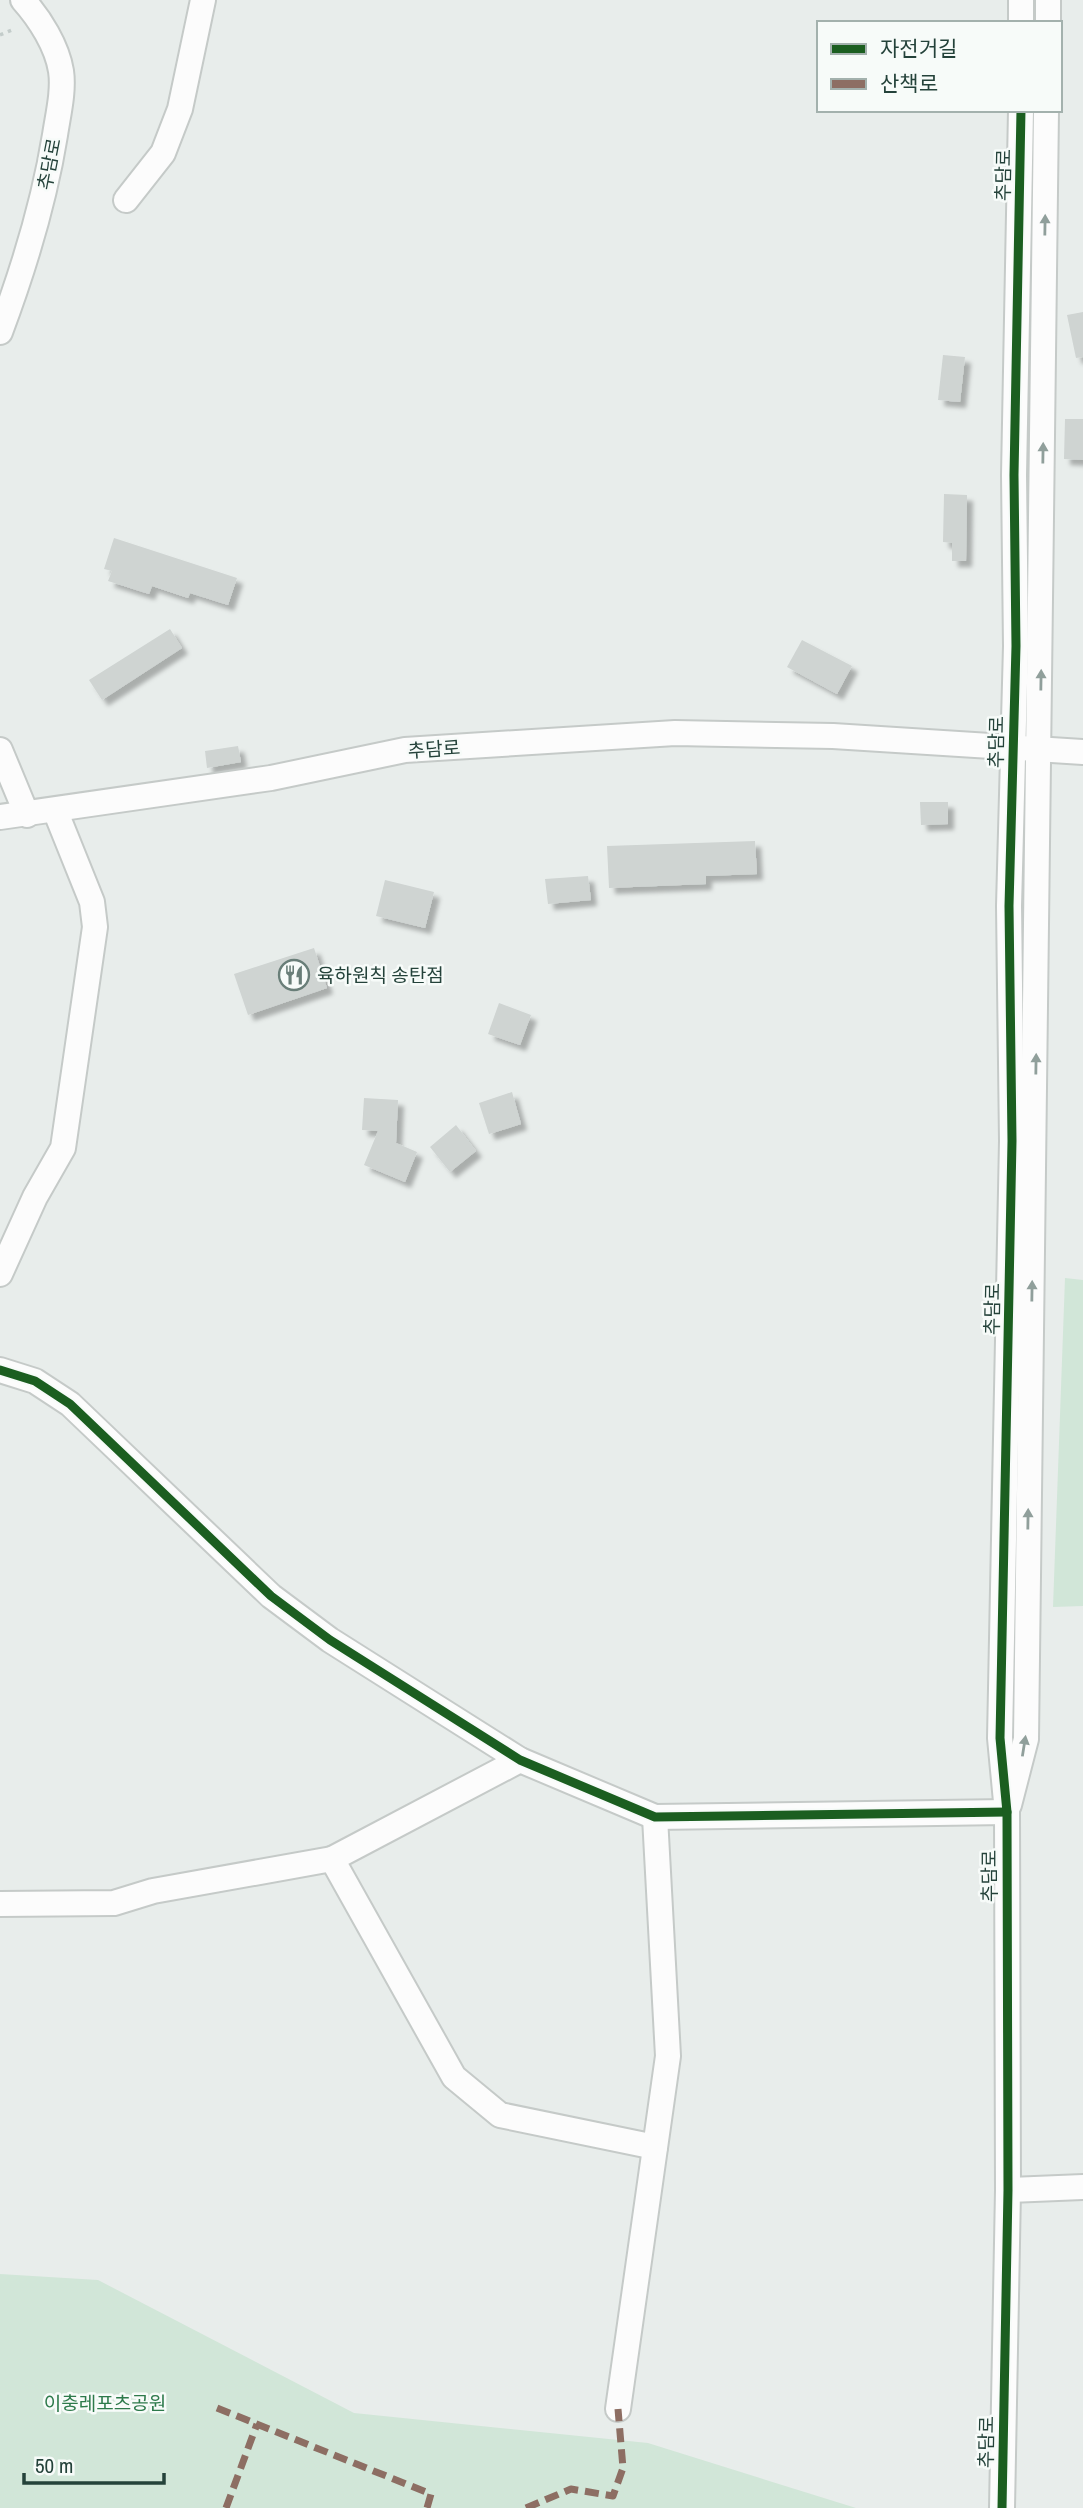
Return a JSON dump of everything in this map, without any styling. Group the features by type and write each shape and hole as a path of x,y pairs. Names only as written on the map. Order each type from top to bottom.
{"street":[{"name":"추담로","path":"0,332 20,279 46,187 59,111 61,71 47,33 23,0"},
{"path":"126,200 163,153 176,120 204,0"},
{"path":"1021,0 1021,21"},
{"path":"1048,0 1048,21"},
{"name":"추담로","path":"1002,2508 1008,2190 1007,1812 1000,1738 1012,1141 1009,906 1014,747 1014,475 1021,112"},
{"name":"추담로","path":"1007,1812 1026,1739 1046,112"},
{"name":"추담로","path":"0,817 271,778 405,750 676,733 833,736 1014,747"},
{"path":"1014,747 1083,752"},
{"path":"0,750 27,815"},
{"path":"0,1274 35,1197 63,1148 94,927 92,902 73,861 55,810"},
{"path":"0,1370 35,1381 70,1404 271,1596 320,1633 520,1760 655,1817 1007,1812"},
{"path":"0,1904 114,1902 153,1891 332,1858 520,1760"},
{"path":"618,2409 668,2056 655,1817"},
{"path":"332,1858 454,2077 500,2115 655,2147"},
{"path":"1008,2190 1083,2187"}],"path":[{"path":"0,35 12,30"}],"green space":[{"path":"1065,1278 1083,1280 1083,1606 1053,1607"},
{"name":"이충레포츠공원","path":"0,2274 98,2280 354,2413 648,2443 856,2508 0,2508"}],"building":[{"path":"1083,312 1083,357 1076,358 1067,315"},
{"path":"943,355 965,357 960,402 938,400"},
{"path":"1065,419 1083,419 1083,460 1064,459"},
{"path":"944,494 967,495 966,561 952,561 952,543 943,542"},
{"path":"114,538 237,578 228,605 190,593 188,598 152,586 149,594 108,581 112,571 104,569"},
{"path":"170,629 182,648 102,700 89,680"},
{"path":"802,640 852,666 837,694 787,667"},
{"path":"238,746 241,762 207,768 205,751"},
{"path":"920,802 948,802 948,824 921,825"},
{"path":"755,841 757,874 706,876 706,884 609,888 607,846"},
{"path":"588,876 591,900 548,904 545,879"},
{"path":"385,880 434,892 425,928 376,916"},
{"path":"314,948 327,988 248,1015 234,974"},
{"path":"499,1003 531,1015 520,1045 488,1034"},
{"path":"512,1092 521,1124 489,1134 479,1103"},
{"path":"364,1098 398,1100 396,1143 417,1152 405,1182 364,1165 378,1131 362,1130"},
{"path":"456,1125 476,1151 450,1172 430,1147"}],"marked path":[{"path":"217,2408 431,2494 427,2508"},
{"path":"526,2508 571,2489 613,2496 623,2468 618,2409"},
{"path":"226,2508 257,2424"}],"cycle path":[{"path":"1002,2508 1008,2190 1007,1812 1000,1738 1012,1141 1009,906 1016,646 1014,475 1021,112"},
{"path":"0,1370 35,1381 70,1404 271,1596 330,1640 520,1760 655,1817 1007,1812"}],"place":[{"name":"육하원칙 송탄점","path":"294,975"}]}
